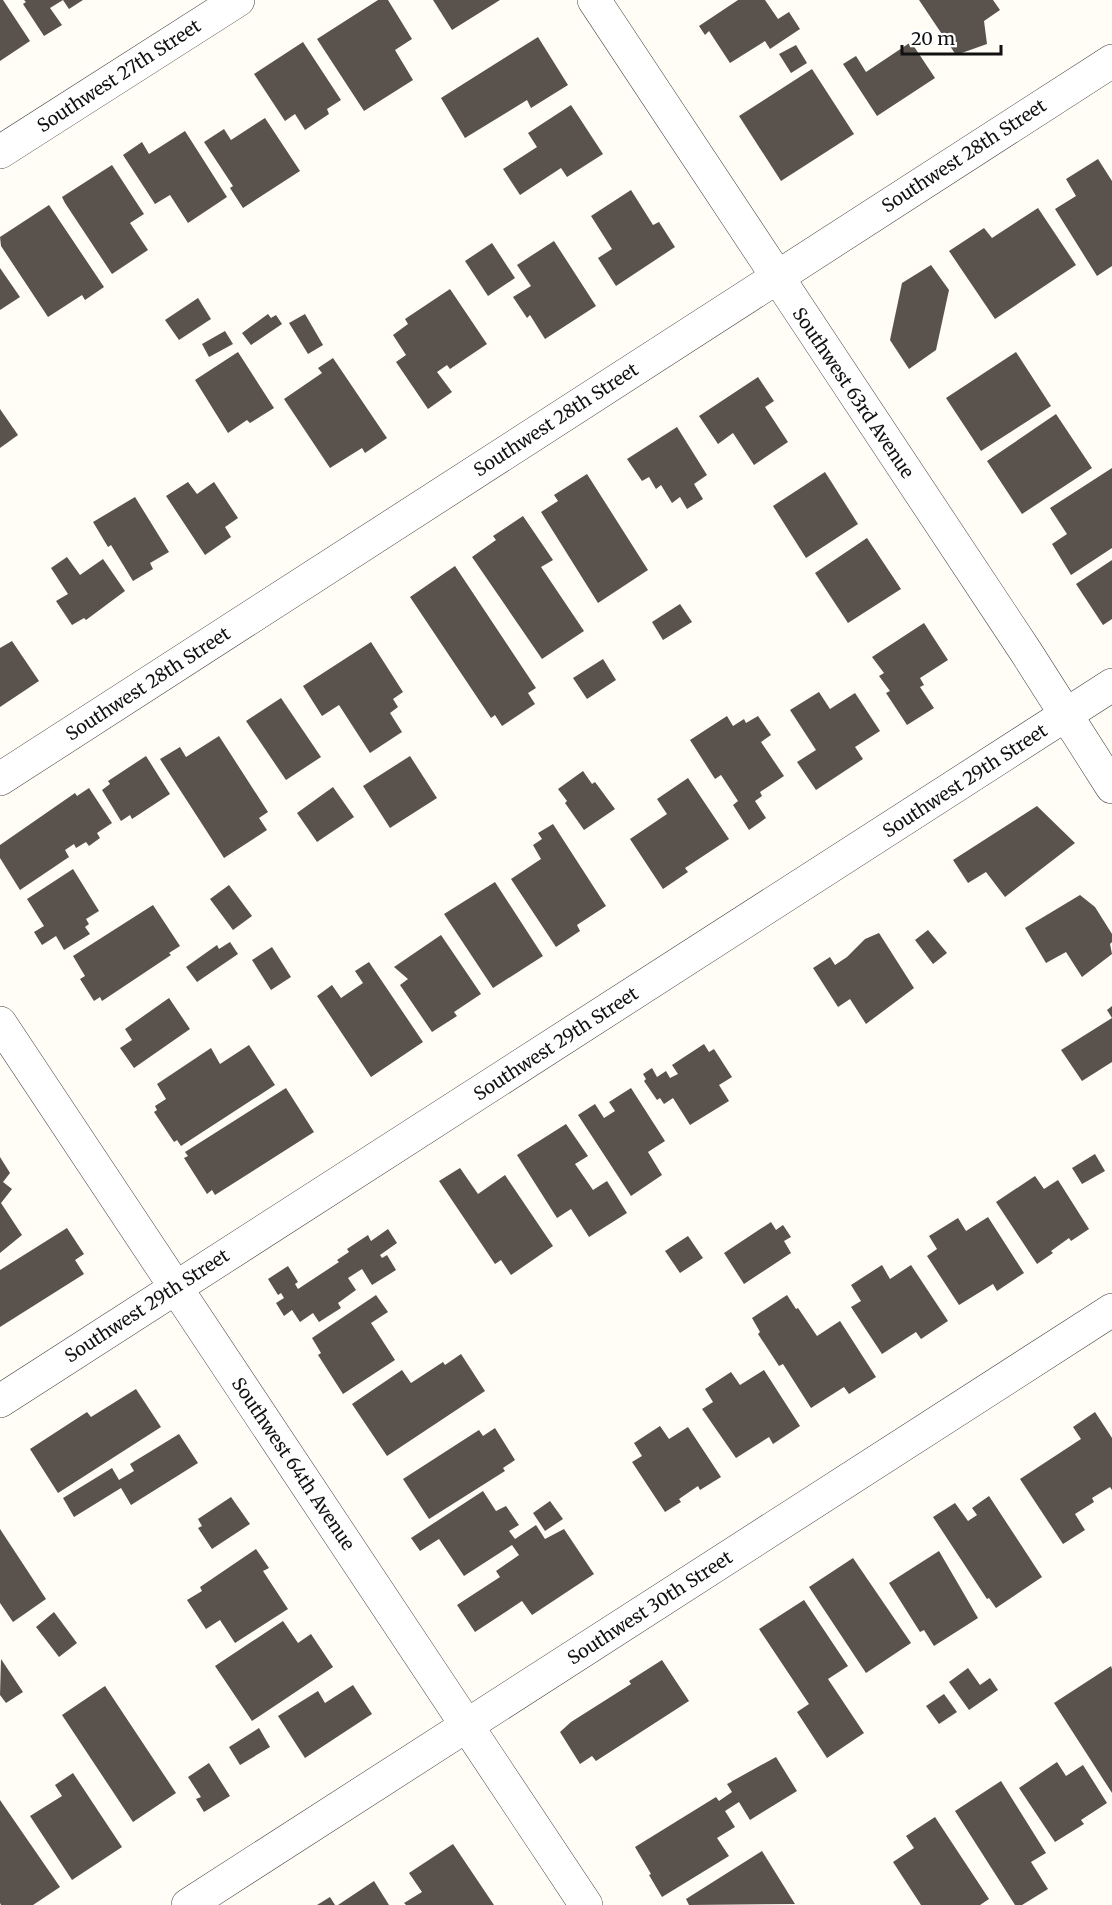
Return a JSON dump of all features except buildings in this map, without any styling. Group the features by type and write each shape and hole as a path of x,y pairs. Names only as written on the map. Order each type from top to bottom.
{"street":[{"name":"Southwest 27th Street","path":"0,152 238,0"},
{"name":"Southwest 63rd Avenue","path":"594,0 1112,788"},
{"name":"Southwest 28th Street","path":"0,779 1112,61"},
{"name":"Southwest 29th Street","path":"0,1401 1112,685"},
{"name":"Southwest 64th Avenue","path":"0,1023 586,1905"},
{"name":"Southwest 30th Street","path":"188,1905 1112,1310"}]}
